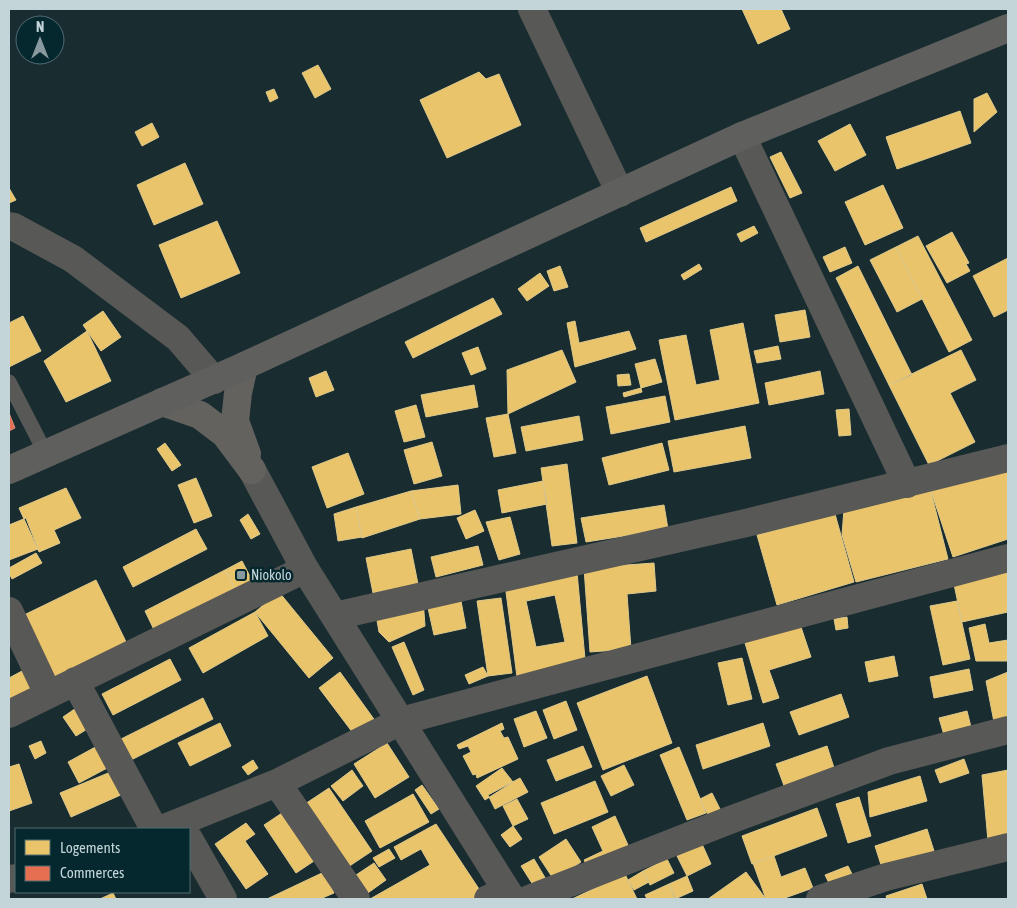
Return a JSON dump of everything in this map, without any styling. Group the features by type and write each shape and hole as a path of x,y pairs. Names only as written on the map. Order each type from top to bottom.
{"main road":[{"path":"9,470 214,380 742,136 1008,28"},
{"path":"244,366 238,393 235,421 252,470"},
{"path":"162,402 200,415 225,434 252,470"}],"street":[{"path":"532,9 620,193"},
{"path":"742,136 907,484"},
{"path":"9,226 73,259 102,280 178,338 214,380"},
{"path":"335,616 746,523 1008,458"},
{"path":"252,470 305,569 509,897 721,824 889,761 1008,730"},
{"path":"177,828 277,783 401,721 1008,558"},
{"path":"9,714 305,569"},
{"path":"9,611 48,694"},
{"path":"75,681 172,828"},
{"path":"277,783 356,899"},
{"path":"820,899 886,877 1008,847"},
{"path":"190,853 223,899"}],"lane":[{"path":"9,382 46,454"}],"building: Logements":[{"path":"742,9 781,9 790,29 758,44"},
{"path":"318,65 331,89 315,98 302,73"},
{"path":"479,72 486,79 499,74 521,125 447,158 420,100"},
{"path":"274,89 278,98 270,102 266,92"},
{"path":"987,93 997,112 974,132 974,99"},
{"path":"960,111 971,143 897,169 886,137"},
{"path":"152,123 159,137 142,146 135,132"},
{"path":"850,124 866,155 835,171 818,141"},
{"path":"781,152 802,193 790,198 770,157"},
{"path":"185,163 203,204 154,225 137,185"},
{"path":"883,185 903,228 865,245 845,202"},
{"path":"731,187 737,201 646,242 640,228"},
{"path":"9,188 16,200 9,203"},
{"path":"217,221 240,273 181,298 159,245"},
{"path":"754,226 758,233 741,242 737,234"},
{"path":"952,232 969,263 966,264 970,271 947,283 926,246"},
{"path":"918,236 972,340 949,352 896,247"},
{"path":"845,247 852,263 830,272 823,257"},
{"path":"896,247 922,299 897,312 870,260"},
{"path":"1008,258 1008,310 994,317 973,276"},
{"path":"699,264 702,269 684,280 681,275"},
{"path":"560,266 568,287 554,291 547,271"},
{"path":"858,266 912,375 889,385 836,278"},
{"path":"540,273 549,286 527,301 518,289"},
{"path":"493,298 502,314 413,358 405,342"},
{"path":"805,310 810,337 780,342 775,315"},
{"path":"103,311 121,337 101,351 83,325"},
{"path":"23,316 41,351 9,367 9,323"},
{"path":"575,321 579,343 629,331 636,349 575,367 567,323"},
{"path":"743,323 759,403 675,420 659,340 686,335 696,385 720,380 710,330"},
{"path":"87,331 111,381 66,402 44,361"},
{"path":"778,346 781,359 757,363 754,351"},
{"path":"478,347 486,369 471,375 462,353"},
{"path":"562,350 576,382 508,414 507,370"},
{"path":"961,350 976,380 950,393 975,442 929,465 889,385"},
{"path":"655,359 662,382 641,388 635,364"},
{"path":"326,371 334,390 316,397 309,378"},
{"path":"820,371 824,394 769,405 765,383"},
{"path":"629,374 631,385 618,386 617,375"},
{"path":"474,385 478,407 426,417 421,395"},
{"path":"641,388 642,392 624,397 623,393"},
{"path":"665,396 670,422 611,434 606,407"},
{"path":"416,405 425,437 404,442 395,411"},
{"path":"849,409 851,435 839,436 836,410"},
{"path":"508,414 516,453 494,457 486,418"},
{"path":"579,416 583,440 526,451 521,427"},
{"path":"745,426 751,458 674,472 668,441"},
{"path":"432,442 442,476 414,484 404,450"},
{"path":"165,443 181,465 172,471 157,449"},
{"path":"662,443 669,470 609,485 602,458"},
{"path":"348,453 364,494 327,508 312,467"},
{"path":"1008,462 1008,539 953,557 930,488"},
{"path":"567,464 577,543 552,546 541,468"},
{"path":"196,478 212,516 194,523 178,485"},
{"path":"543,481 547,504 502,513 498,490"},
{"path":"458,485 461,514 420,519 411,491"},
{"path":"66,488 81,518 54,530 60,543 39,552 19,508"},
{"path":"930,488 948,559 856,582 842,535 844,509"},
{"path":"411,491 420,519 362,538 356,507"},
{"path":"664,505 668,529 586,542 581,518"},
{"path":"356,507 362,537 338,541 334,514"},
{"path":"475,510 484,531 466,539 457,518"},
{"path":"248,514 260,534 251,539 240,520"},
{"path":"835,514 854,582 777,605 757,535"},
{"path":"510,517 520,554 499,560 486,522"},
{"path":"26,518 38,549 9,560 9,525"},
{"path":"196,529 207,549 133,587 123,567"},
{"path":"478,546 483,565 436,577 431,557"},
{"path":"411,549 418,584 373,593 366,558"},
{"path":"36,553 42,563 12,579 9,568"},
{"path":"242,561 254,584 237,593 225,570"},
{"path":"654,563 656,591 627,594 631,649 590,652 584,568"},
{"path":"1008,564 1008,612 962,622 952,575"},
{"path":"225,570 237,593 156,634 145,611"},
{"path":"577,572 585,659 517,677 505,584","holes":["555,595 565,642 536,647 526,601"]},
{"path":"96,580 129,648 56,680 24,615"},
{"path":"279,592 333,658 309,678 255,612"},
{"path":"501,598 512,673 488,676 477,601"},
{"path":"423,599 425,626 389,642 379,632 376,615"},
{"path":"461,601 466,628 434,635 428,608"},
{"path":"957,601 970,659 943,665 930,606"},
{"path":"255,612 268,636 203,673 189,648"},
{"path":"847,617 848,628 836,630 834,619"},
{"path":"800,624 811,657 769,670 779,698 763,703 745,643"},
{"path":"985,624 989,643 1008,640 1008,661 976,661 969,628"},
{"path":"404,642 424,690 413,695 392,647"},
{"path":"894,656 898,676 869,682 865,662"},
{"path":"742,658 752,699 728,705 718,663"},
{"path":"170,659 181,680 113,715 102,694"},
{"path":"483,667 488,676 469,684 465,675"},
{"path":"969,669 973,690 934,698 930,677"},
{"path":"22,671 33,692 9,704 9,678"},
{"path":"340,672 376,722 356,737 319,688"},
{"path":"1008,672 1008,717 994,722 986,681"},
{"path":"647,676 672,743 603,770 577,703"},
{"path":"841,694 849,717 799,735 790,712"},
{"path":"203,698 213,719 131,760 121,739"},
{"path":"566,701 577,730 554,739 543,710"},
{"path":"79,706 92,726 76,736 63,717"},
{"path":"536,711 547,738 524,747 514,719"},
{"path":"967,711 973,735 946,742 939,718"},
{"path":"220,723 231,746 190,766 178,743"},
{"path":"502,723 504,729 500,731 504,738 508,737 518,759 477,778 476,774 473,775 463,756 471,752 468,746 459,749 457,745"},
{"path":"763,723 770,746 703,769 696,745"},
{"path":"41,741 46,753 35,759 29,746"},
{"path":"387,743 409,777 375,798 354,764"},
{"path":"99,745 111,766 79,783 68,762"},
{"path":"583,746 592,767 556,781 547,760"},
{"path":"827,746 836,774 786,791 776,764"},
{"path":"679,747 706,813 687,820 660,755"},
{"path":"964,759 969,773 940,783 935,770"},
{"path":"253,760 258,768 248,775 242,767"},
{"path":"19,764 32,803 9,811 9,767"},
{"path":"624,765 634,785 611,796 601,776"},
{"path":"502,768 513,782 485,800 476,786"},
{"path":"352,770 363,786 343,801 331,786"},
{"path":"1008,770 1008,836 988,841 982,775"},
{"path":"113,771 123,794 71,817 60,793"},
{"path":"920,776 927,801 870,817 868,792"},
{"path":"520,778 528,792 495,809 488,795"},
{"path":"595,781 608,812 554,834 541,803"},
{"path":"422,785 439,809 431,814 415,790"},
{"path":"329,788 372,851 348,867 305,804"},
{"path":"712,793 723,815 711,821 700,799"},
{"path":"413,794 429,822 380,848 365,821"},
{"path":"859,797 871,836 848,843 836,804"},
{"path":"517,799 528,819 513,826 503,806"},
{"path":"817,808 827,836 752,864 742,836"},
{"path":"285,811 317,859 296,873 264,825"},
{"path":"615,816 632,854 591,874 584,860 603,851 592,827"},
{"path":"246,823 255,834 245,841 268,874 246,889 215,844"},
{"path":"436,824 483,895 473,899 370,899 430,865 421,849 401,860 394,847"},
{"path":"513,826 522,839 510,847 501,835"},
{"path":"927,829 934,851 882,868 875,846"},
{"path":"566,839 581,862 554,880 539,857"},
{"path":"702,844 711,864 687,876 677,856"},
{"path":"389,849 395,858 379,867 373,858"},
{"path":"774,856 781,877 805,868 813,888 782,899 766,899 753,863"},
{"path":"534,859 547,881 535,888 521,866"},
{"path":"667,859 674,873 650,885 643,871"},
{"path":"374,863 386,880 365,895 353,877"},
{"path":"848,866 853,876 830,885 825,875"},
{"path":"643,871 649,882 634,890 628,880"},
{"path":"324,872 334,893 320,899 267,899"},
{"path":"746,872 766,899 708,899"},
{"path":"625,874 637,899 572,899"},
{"path":"687,876 693,891 675,899 669,884"},
{"path":"669,884 676,899 647,899 645,895"},
{"path":"922,884 927,899 887,899 886,896"},
{"path":"113,893 116,899 100,899"}],"building: Commerces":[{"path":"9,413 15,428 9,431"}],"place":[{"name":"Niokolo","path":"241,575"}]}
